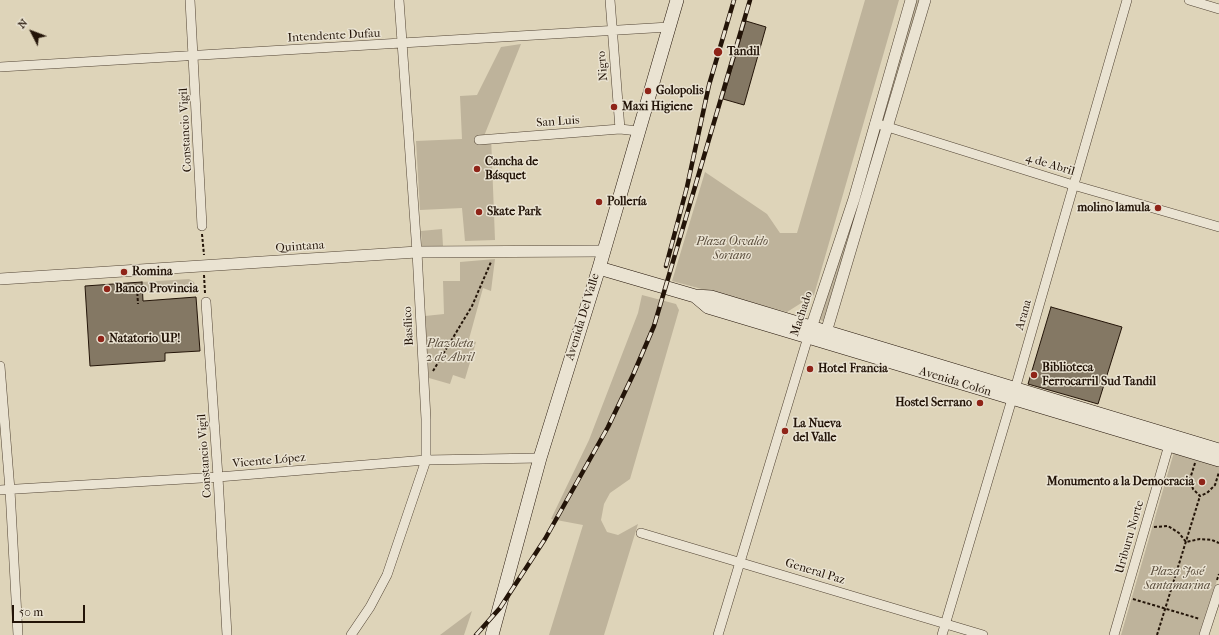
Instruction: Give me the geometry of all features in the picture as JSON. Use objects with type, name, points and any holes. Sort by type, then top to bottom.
[{"type":"main road","name":"Avenida Del Valle","points":[[492,635],[540,458],[599,268],[677,0]]},
{"type":"main road","name":"Avenida Colón","points":[[599,268],[695,296],[711,297],[810,332],[1014,394],[1169,445],[1218,449]]},
{"type":"main road","name":"Avenida Colón","points":[[1014,394],[1218,449]]},
{"type":"street","name":"Constancio Vigil","points":[[190,0],[202,226]]},
{"type":"street","name":"Basílico","points":[[351,635],[370,607],[387,575],[426,460],[424,382],[417,252],[399,0]]},
{"type":"street","name":"Nigro","points":[[610,0],[620,129]]},
{"type":"street","name":"Machado","points":[[718,635],[810,332],[854,199],[911,0]]},
{"type":"street","points":[[824,336],[925,0]]},
{"type":"street","name":"Arana","points":[[942,635],[1014,394],[1127,0]]},
{"type":"street","points":[[1189,0],[1219,9]]},
{"type":"street","name":"Intendente Dufau","points":[[0,68],[669,27]]},
{"type":"street","name":"4 de Abril","points":[[875,123],[1073,185],[1219,226]]},
{"type":"street","name":"San Luis","points":[[479,140],[620,129],[638,131]]},
{"type":"street","name":"Quintana","points":[[0,279],[417,252],[603,251]]},
{"type":"street","name":"Constancio Vigil","points":[[206,302],[227,635]]},
{"type":"street","points":[[0,366],[10,490],[18,635]]},
{"type":"street","name":"Uriburu Norte","points":[[1114,635],[1169,445]]},
{"type":"street","name":"Vicente López","points":[[0,490],[218,477],[426,460],[540,458]]},
{"type":"street","name":"General Paz","points":[[641,533],[983,635]]},
{"type":"street","points":[[1204,635],[1219,589]]},
{"type":"path","points":[[202,226],[204,259]]},
{"type":"path","points":[[424,382],[432,373],[472,306],[496,252]]},
{"type":"path","points":[[204,275],[206,302]]},
{"type":"path","points":[[137,288],[138,304]]},
{"type":"path","points":[[1196,458],[1190,479],[1193,489],[1200,496]]},
{"type":"path","points":[[1157,635],[1200,496],[1207,493],[1215,485],[1219,472]]},
{"type":"path","points":[[1154,520],[1152,528],[1159,525],[1168,526],[1179,532],[1186,542]]},
{"type":"path","points":[[1186,542],[1200,539],[1212,540],[1219,543]]},
{"type":"path","points":[[1133,592],[1131,599],[1204,620]]},
{"type":"green space","name":"Plaza Osvaldo Soriano","points":[[865,0],[899,0],[814,295],[787,312],[672,281],[705,172],[767,214],[780,233],[797,233]]},
{"type":"green space","points":[[915,0],[919,0],[884,120],[880,119]]},
{"type":"green space","points":[[521,44],[484,136],[491,136],[495,240],[465,241],[462,208],[420,210],[416,141],[462,139],[460,96],[477,95],[501,47]]},
{"type":"green space","points":[[878,133],[881,134],[823,321],[820,320]]},
{"type":"green space","points":[[442,229],[443,246],[422,248],[421,231]]},
{"type":"green space","name":"Plazoleta 2 de Abril","points":[[495,259],[491,291],[483,288],[469,339],[476,342],[465,379],[453,375],[450,384],[429,378],[425,316],[444,314],[443,281],[460,281],[460,262]]},
{"type":"green space","points":[[189,279],[194,282],[196,289],[143,291],[142,282]]},
{"type":"green space","points":[[642,295],[676,304],[679,310],[630,479],[610,493],[604,504],[601,520],[607,532],[618,535],[638,524],[604,635],[549,635],[583,525],[551,519],[589,440],[638,313]]},
{"type":"green space","name":"Plaza José Santamarina","points":[[1174,452],[1219,465],[1219,574],[1200,635],[1121,635]]},
{"type":"green space","points":[[472,611],[464,635],[440,635]]},
{"type":"building","points":[[746,21],[766,27],[744,105],[723,99]]},
{"type":"building","points":[[142,282],[143,301],[196,297],[200,351],[165,353],[165,361],[90,366],[85,286]]},
{"type":"building","points":[[1051,307],[1122,327],[1098,404],[1028,384]]},
{"type":"railway","points":[[666,266],[687,187],[709,85],[734,0]]},
{"type":"railway","points":[[476,635],[500,608],[545,539],[608,427],[633,375],[654,326],[750,0]]},
{"type":"place","name":"Tandil","points":[[718,52]]},
{"type":"place","name":"Golopolis","points":[[648,91]]},
{"type":"place","name":"Maxi Higiene","points":[[614,107]]},
{"type":"place","name":"Cancha de Básquet","points":[[477,169]]},
{"type":"place","name":"Pollería","points":[[599,202]]},
{"type":"place","name":"molino lamula","points":[[1158,208]]},
{"type":"place","name":"Skate Park","points":[[479,212]]},
{"type":"place","name":"Romina","points":[[124,272]]},
{"type":"place","name":"Banco Provincia","points":[[107,289]]},
{"type":"place","name":"Natatorio UP!","points":[[101,339]]},
{"type":"place","name":"Hotel Francia","points":[[810,369]]},
{"type":"place","name":"Biblioteca Ferrocarril Sud Tandil","points":[[1034,375]]},
{"type":"place","name":"Hostel Serrano","points":[[980,403]]},
{"type":"place","name":"La Nueva del Valle","points":[[785,431]]},
{"type":"place","name":"Monumento a la Democracia","points":[[1202,482]]}]
